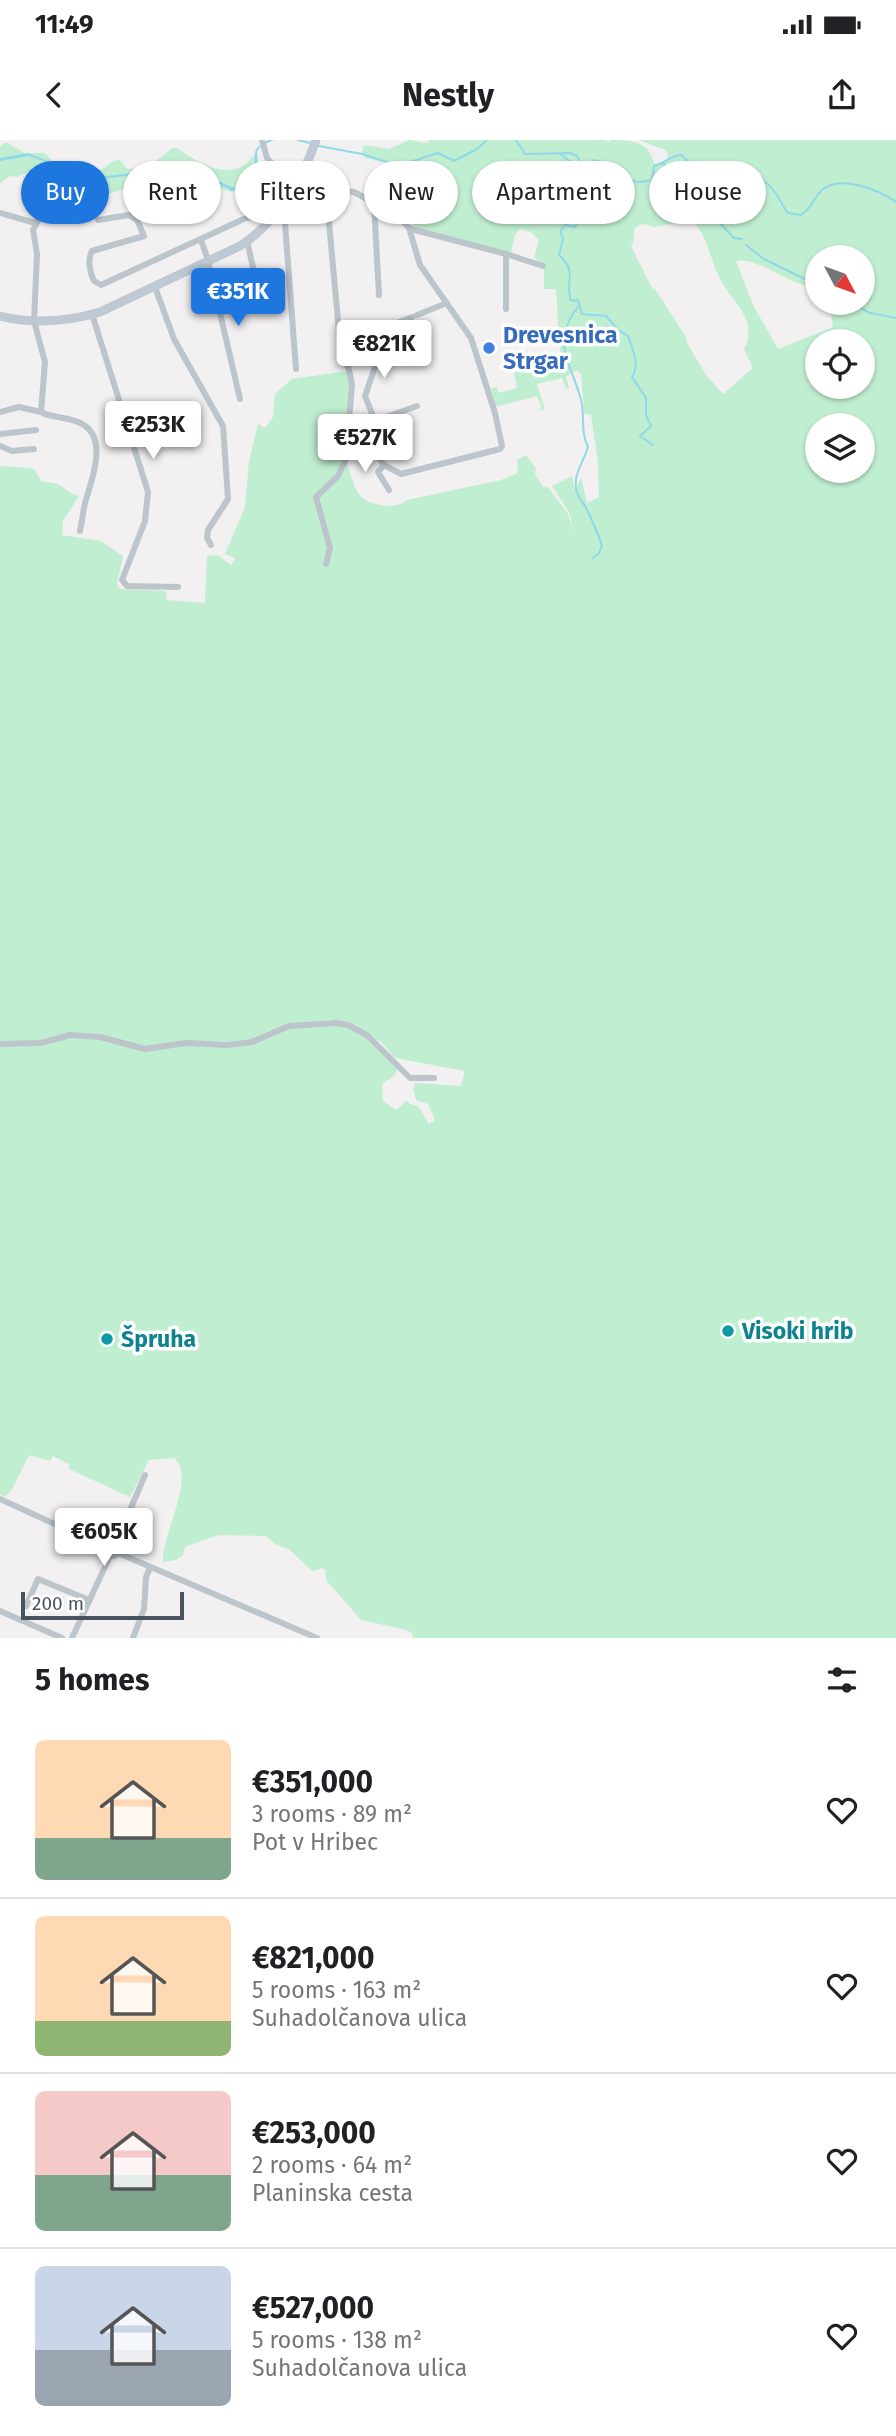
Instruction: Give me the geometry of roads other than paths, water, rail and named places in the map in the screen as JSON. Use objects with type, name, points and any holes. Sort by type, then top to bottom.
[{"type":"street","points":[[262,143],[269,161]]},
{"type":"street","points":[[306,161],[315,143]]},
{"type":"street","points":[[0,213],[21,219]]},
{"type":"street","points":[[109,218],[130,215],[137,220],[144,236],[92,251],[89,256],[91,275],[97,284],[109,282],[235,223]]},
{"type":"street","points":[[35,224],[33,230],[37,254],[34,321],[45,362],[41,412]]},
{"type":"street","points":[[0,316],[34,321],[92,314],[247,242],[266,224]]},
{"type":"street","points":[[285,224],[296,369]]},
{"type":"street","points":[[326,564],[330,548],[316,497],[334,480],[345,464],[352,390],[348,366],[341,353],[329,224]]},
{"type":"street","points":[[375,224],[379,295]]},
{"type":"street","points":[[406,224],[410,228],[542,266]]},
{"type":"street","points":[[366,439],[384,465],[403,474],[481,455],[502,446],[495,413],[471,338],[420,265],[410,228]]},
{"type":"street","points":[[201,240],[240,399]]},
{"type":"street","points":[[247,242],[258,289]]},
{"type":"street","points":[[506,254],[506,309]]},
{"type":"street","points":[[155,287],[174,339],[223,426],[228,499],[208,530],[207,538],[211,545]]},
{"type":"street","points":[[417,407],[375,421],[365,396],[380,352],[384,327],[447,303]]},
{"type":"street","points":[[92,314],[148,492],[145,521],[122,580],[127,586],[178,587]]},
{"type":"street","points":[[0,412],[19,407],[82,423],[88,429],[97,465],[80,531]]},
{"type":"street","points":[[0,433],[36,430]]},
{"type":"street","points":[[0,446],[12,451],[34,449]]},
{"type":"street","points":[[384,465],[378,472],[389,490]]},
{"type":"street","points":[[0,1044],[41,1042],[70,1035],[100,1037],[145,1049],[186,1043],[228,1045],[252,1042],[289,1026],[336,1023],[348,1025],[368,1035],[410,1078],[434,1078]]},
{"type":"street","points":[[145,1475],[115,1545],[118,1553],[315,1638]]},
{"type":"street","points":[[0,1499],[114,1556],[118,1553]]},
{"type":"street","points":[[72,1638],[110,1545],[115,1545]]},
{"type":"street","points":[[132,1638],[144,1609],[146,1577],[150,1568]]},
{"type":"street","points":[[26,1606],[38,1578],[89,1600]]},
{"type":"street","points":[[0,1611],[62,1638]]},
{"type":"water","points":[[274,140],[261,146],[257,151],[258,161],[254,161],[254,155],[262,144]]},
{"type":"water","points":[[28,153],[48,161],[28,156],[0,161],[0,158]]},
{"type":"water","points":[[123,174],[123,176],[109,178],[109,176]]},
{"type":"water","points":[[221,182],[234,188],[232,191],[221,185]]},
{"type":"waterway","points":[[298,140],[310,143]]},
{"type":"waterway","points":[[319,146],[387,162],[407,163],[438,153],[454,161],[477,149],[487,140]]},
{"type":"waterway","points":[[516,140],[525,154],[570,153],[577,156],[582,166],[588,167],[594,160],[603,163],[603,175],[608,177],[615,172],[622,173],[636,182],[652,180],[654,166],[681,155],[713,178],[720,179],[743,173],[756,176],[772,188],[788,213],[801,215],[822,190],[839,183],[870,189],[896,202]]},
{"type":"waterway","points":[[559,153],[571,162],[579,178],[573,198],[579,202],[576,208],[579,217],[575,227],[565,225],[560,232],[563,238],[559,255],[570,272],[571,301],[578,300],[582,314],[606,316],[618,330],[628,336],[636,363],[632,377],[646,398],[646,415],[651,426],[640,436],[653,445]]},
{"type":"waterway","points":[[721,224],[734,238],[742,239]]},
{"type":"waterway","points":[[746,245],[764,259],[805,279]]},
{"type":"waterway","points":[[579,305],[570,319],[564,343],[582,404],[588,447],[577,475],[576,489],[602,546],[593,558]]},
{"type":"waterway","points":[[875,314],[896,318]]},
{"type":"place","name":"Drevesnica Strgar","points":[[489,348]]},
{"type":"place","name":"Visoki hrib","points":[[728,1331]]},
{"type":"place","name":"Špruha","points":[[107,1339]]}]
